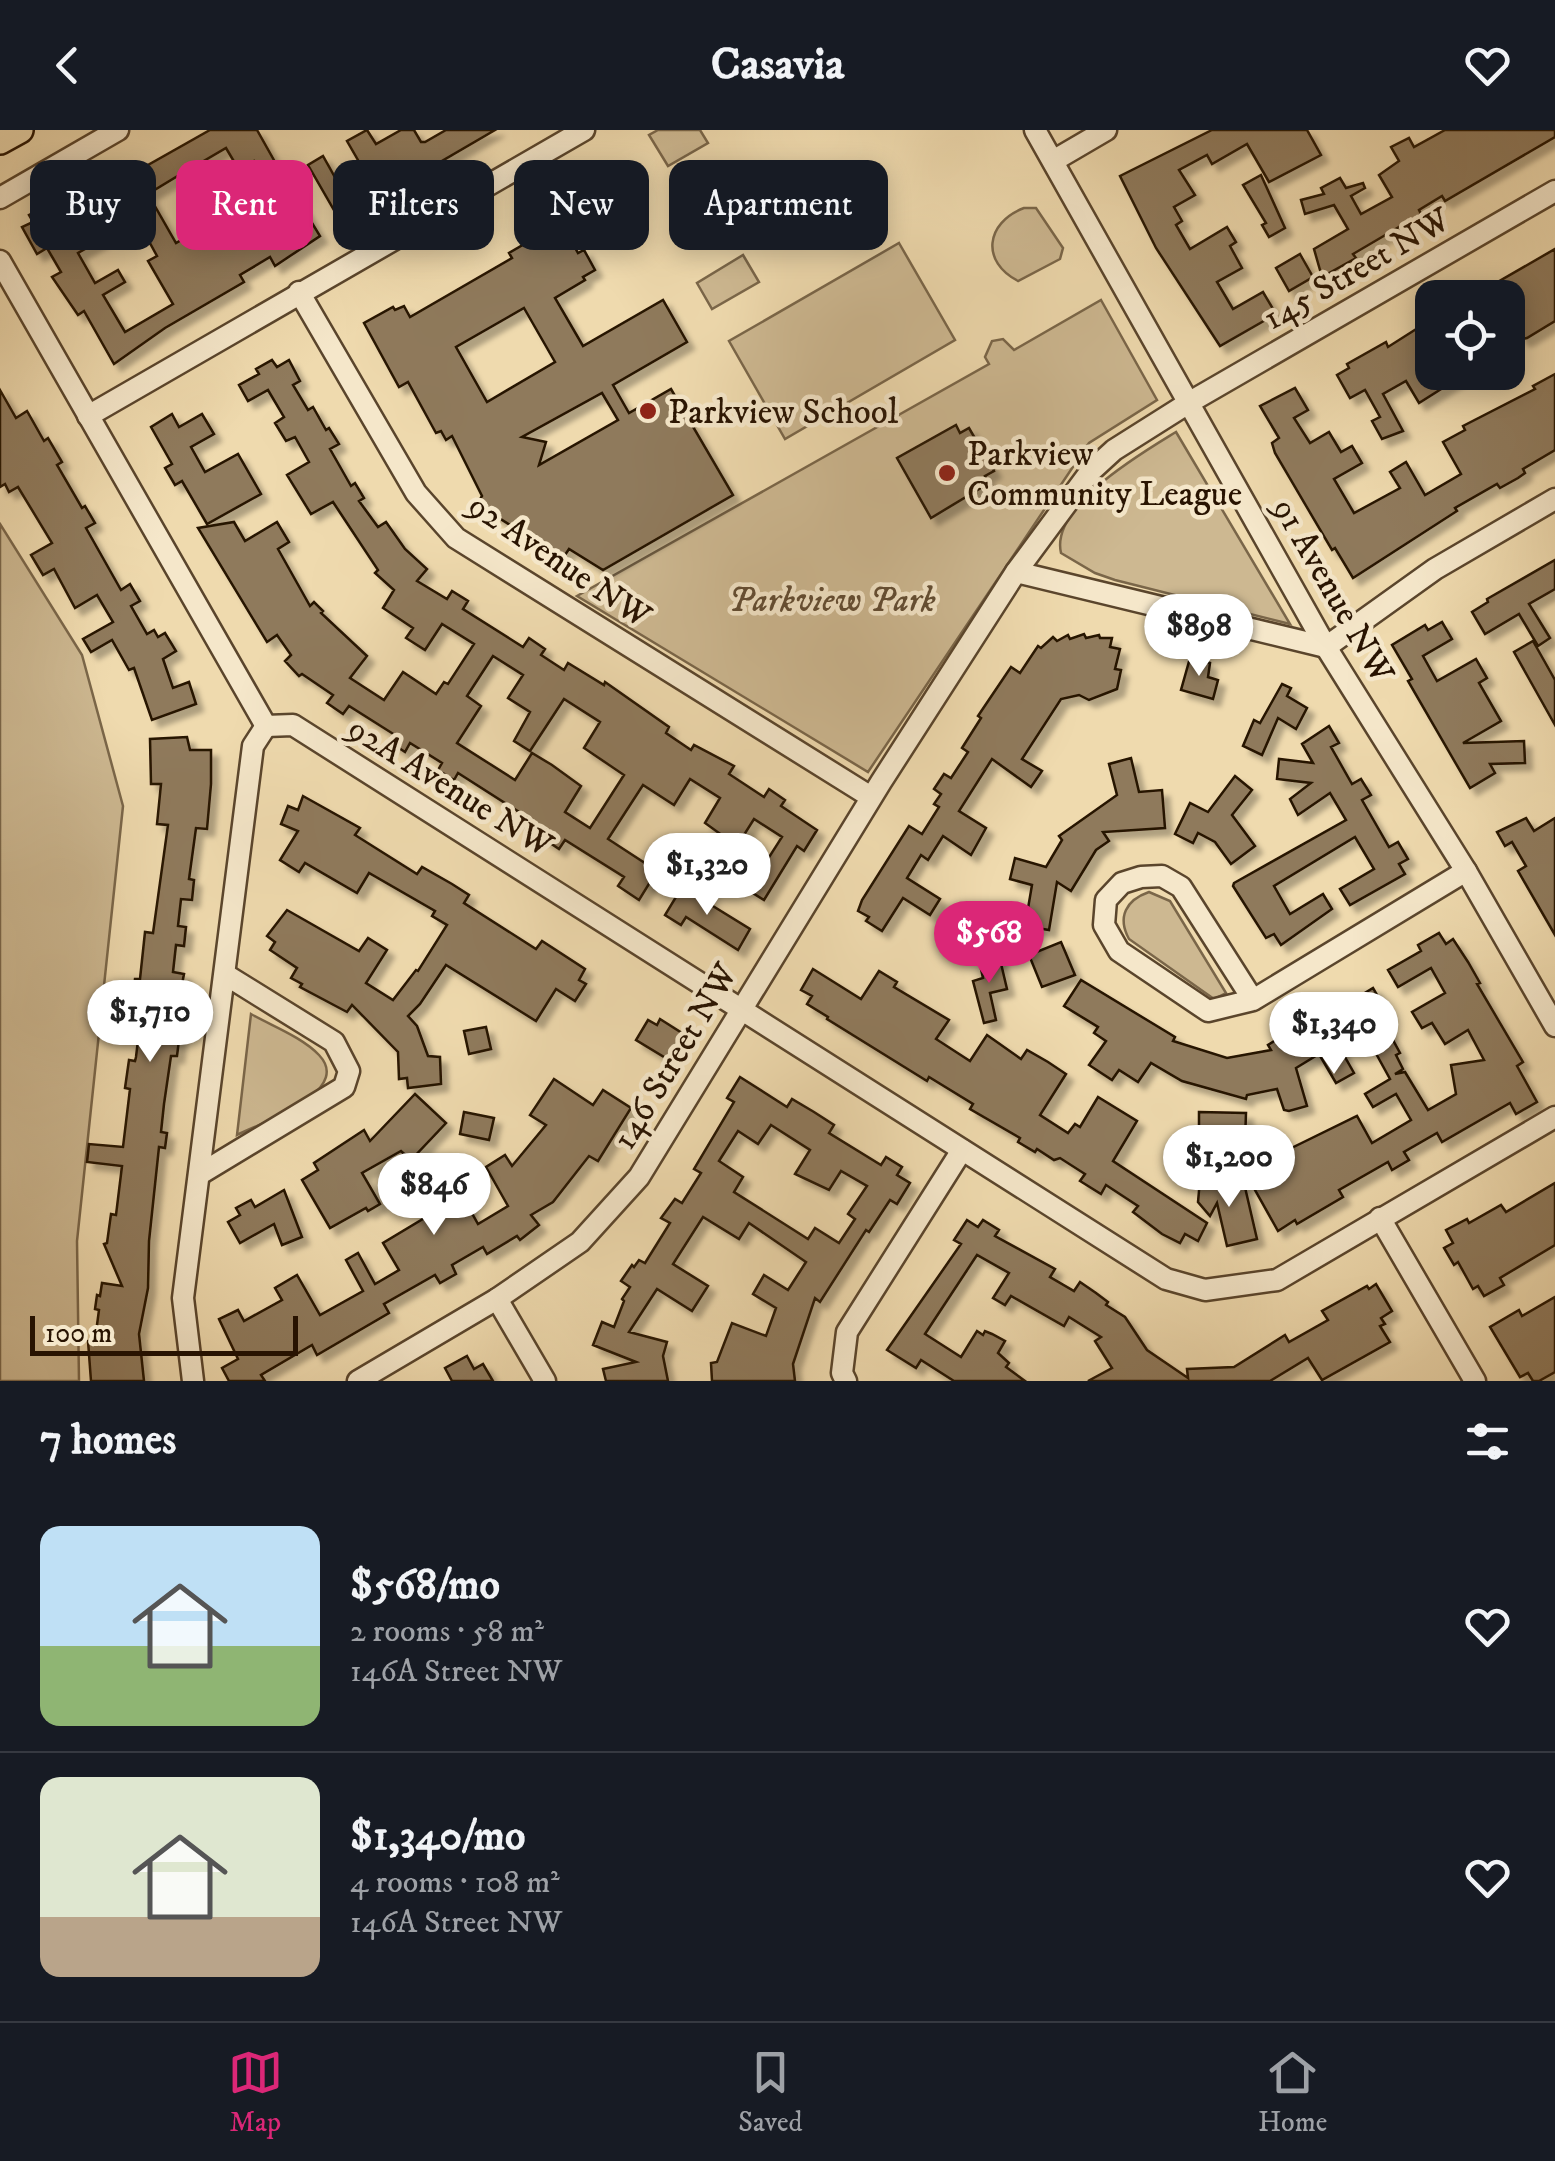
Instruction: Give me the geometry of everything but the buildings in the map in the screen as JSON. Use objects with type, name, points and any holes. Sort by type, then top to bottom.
[{"type":"main road","points":[[0,141],[20,130]]},
{"type":"street","points":[[0,198],[118,130]]},
{"type":"street","points":[[88,416],[584,130]]},
{"type":"street","name":"91 Avenue NW","points":[[1035,130],[1326,647],[1466,871],[1555,1026]]},
{"type":"street","points":[[1053,160],[1106,130]]},
{"type":"street","name":"145 Street NW","points":[[1190,402],[1555,191]]},
{"type":"street","points":[[0,262],[266,726],[253,746],[184,1298],[193,1381]]},
{"type":"street","name":"92 Avenue NW","points":[[300,292],[416,494],[456,538],[871,797]]},
{"type":"street","name":"146 Street NW","points":[[358,1381],[497,1299],[580,1242],[639,1177],[871,797],[1016,572],[1090,472],[1114,450],[1190,402]]},
{"type":"street","points":[[1016,572],[1326,647],[1434,569],[1555,499]]},
{"type":"street","name":"92A Avenue NW","points":[[266,726],[293,724],[1166,1279],[1205,1290],[1277,1280],[1380,1218]]},
{"type":"street","points":[[1253,1000],[1182,888],[1162,876],[1141,877],[1122,883],[1106,900],[1104,925],[1119,951],[1208,1011],[1253,1000],[1466,871]]},
{"type":"street","points":[[200,1174],[344,1087],[349,1071],[334,1042],[226,974]]},
{"type":"street","points":[[1474,1381],[1380,1218],[1555,1117]]},
{"type":"street","points":[[848,1378],[847,1332],[962,1150]]},
{"type":"street","points":[[497,1299],[545,1381]]},
{"type":"green space","points":[[658,130],[700,130],[708,143],[678,160],[669,160],[668,166],[649,135]]},
{"type":"green space","points":[[1024,208],[1036,208],[1063,248],[1060,259],[1018,281],[998,264],[992,243],[1001,223]]},
{"type":"green space","points":[[899,243],[955,340],[785,439],[729,341]]},
{"type":"green space","points":[[743,255],[759,282],[712,309],[697,283]]},
{"type":"green space","name":"Parkview Park","points":[[1101,300],[1157,400],[1089,443],[868,772],[577,596],[989,364],[985,357],[992,341],[1003,339],[1014,350]]},
{"type":"green space","points":[[1176,432],[1290,624],[1115,580],[1061,553],[1061,535],[1084,500],[1122,467]]},
{"type":"green space","points":[[0,524],[82,655],[123,806],[77,1241],[79,1381],[0,1381]]},
{"type":"green space","points":[[1149,892],[1170,901],[1226,993],[1214,999],[1129,939],[1124,924],[1126,910]]},
{"type":"green space","points":[[251,1014],[304,1043],[319,1055],[326,1069],[324,1081],[300,1104],[237,1135]]},
{"type":"place","name":"Parkview School","points":[[648,411]]},
{"type":"place","name":"Parkview Community League","points":[[947,473]]}]
